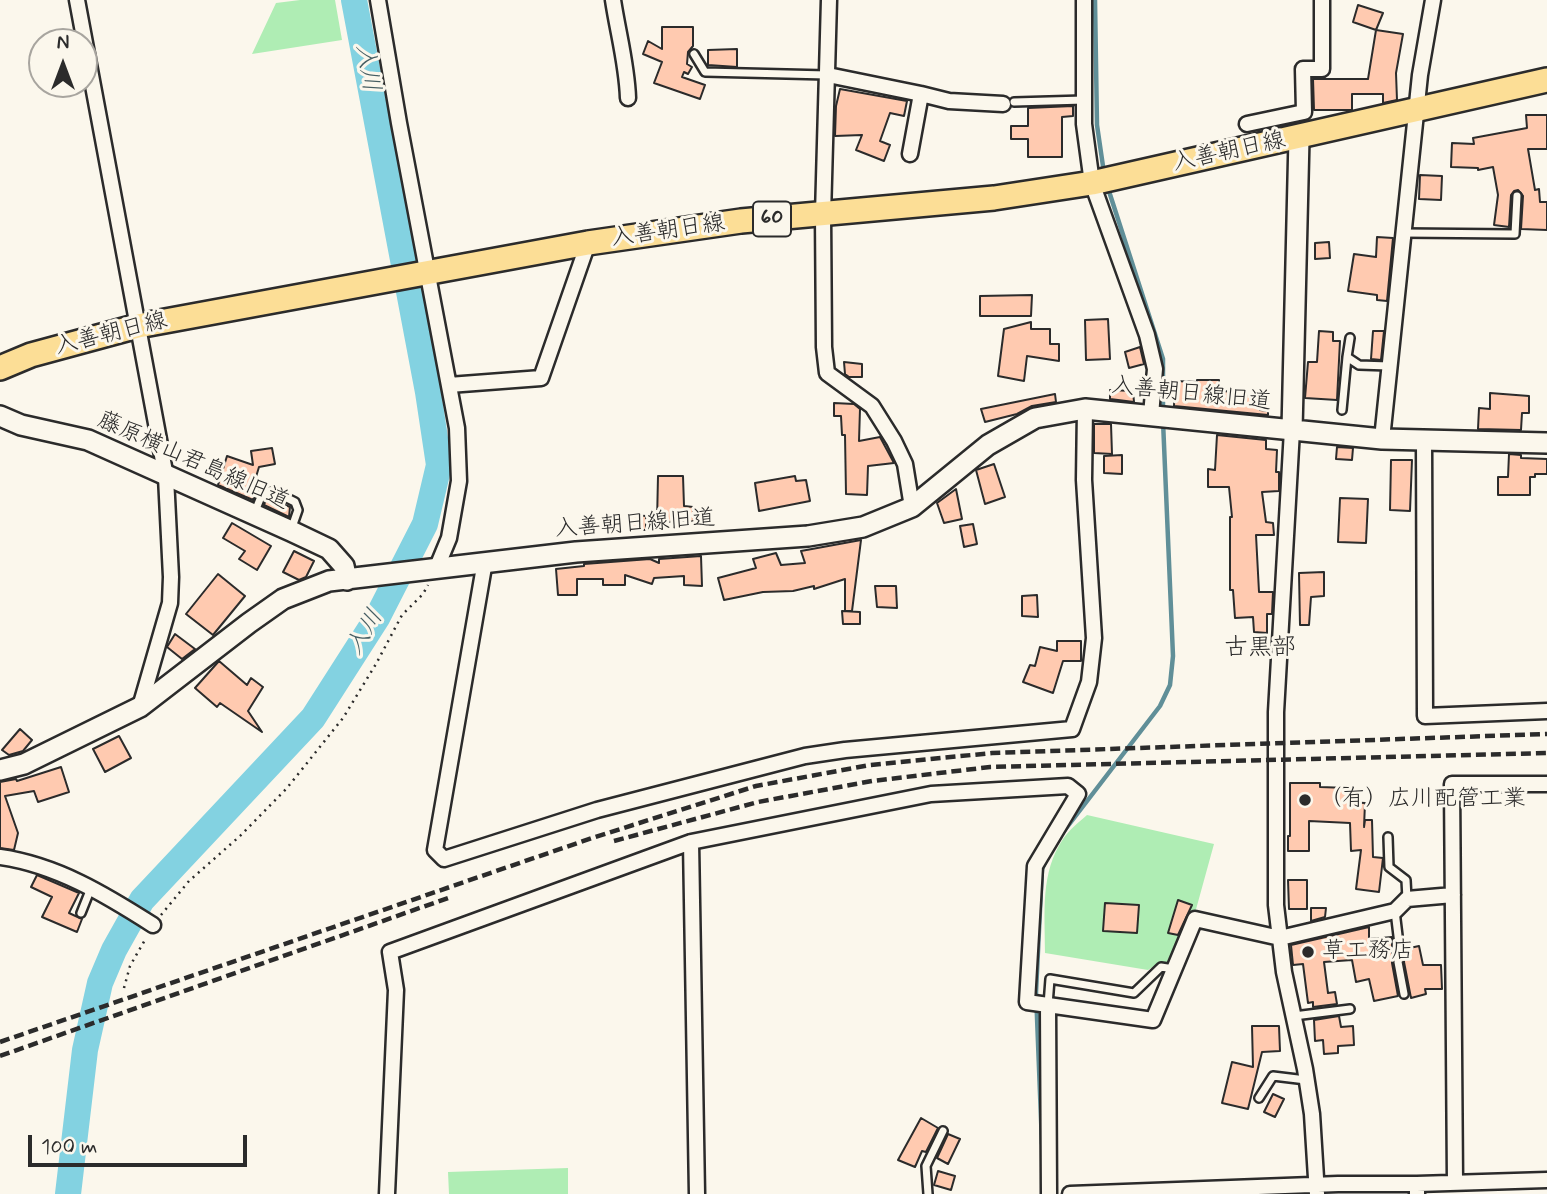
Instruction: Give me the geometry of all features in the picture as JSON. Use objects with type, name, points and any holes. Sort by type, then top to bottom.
[{"type":"main road","name":"入善朝日線","points":[[0,368],[31,355],[138,326],[588,243],[741,221],[994,198],[1092,183],[1547,80]]},
{"type":"street","points":[[77,0],[166,477],[170,603],[140,707]]},
{"type":"street","points":[[378,0],[457,428],[459,481],[449,538],[431,568]]},
{"type":"street","points":[[613,0],[627,72],[628,98]]},
{"type":"street","points":[[829,0],[823,215],[824,347],[827,373],[872,406],[905,464],[912,507]]},
{"type":"street","points":[[1084,0],[1084,124],[1092,183],[1147,335],[1155,369],[1151,415]]},
{"type":"street","points":[[1247,124],[1304,112],[1303,69],[1322,69],[1322,0]]},
{"type":"street","points":[[1382,439],[1416,111],[1433,0]]},
{"type":"street","points":[[828,75],[949,101],[1009,103]]},
{"type":"street","points":[[911,154],[921,94]]},
{"type":"street","name":"入善朝日線旧道","points":[[1292,430],[1299,138]]},
{"type":"street","points":[[449,385],[541,378],[588,243]]},
{"type":"street","points":[[485,561],[435,850],[444,859],[597,810],[805,756],[1072,729],[1089,682],[1094,638],[1084,480],[1085,409]]},
{"type":"street","name":"入善朝日線旧道","points":[[0,770],[24,764],[140,707],[248,623],[283,600],[329,581],[485,561],[808,536],[863,527],[912,507],[988,445],[1035,418],[1085,409],[1382,439],[1547,443]]},
{"type":"street","name":"藤原横山君島線旧道","points":[[0,416],[21,425],[88,440],[291,531],[329,549],[344,566],[347,580]]},
{"type":"street","points":[[1292,430],[1276,712],[1276,905],[1312,1114],[1317,1190]]},
{"type":"street","points":[[1424,440],[1426,716],[1547,711]]},
{"type":"street","points":[[1455,1182],[1452,784],[1547,784]]},
{"type":"street","points":[[387,1194],[396,990],[390,952],[691,842],[931,793],[1068,786],[1078,794],[1035,866],[1027,1002],[1153,1020],[1195,919],[1280,938],[1395,911],[1407,899],[1453,895]]},
{"type":"street","points":[[691,842],[697,1194]]},
{"type":"street","points":[[0,857],[17,859],[92,887],[153,925]]},
{"type":"street","points":[[1048,1006],[1049,1194]]},
{"type":"street","points":[[1070,1194],[1417,1189],[1455,1182],[1547,1180]]},
{"type":"lane","points":[[694,54],[705,72],[828,75]]},
{"type":"lane","points":[[1009,103],[1084,100]]},
{"type":"lane","points":[[1402,233],[1515,234],[1517,196]]},
{"type":"lane","points":[[1342,410],[1350,338]]},
{"type":"lane","points":[[1347,357],[1359,365],[1389,366]]},
{"type":"lane","points":[[253,514],[262,494],[275,492],[295,502],[298,510],[291,531]]},
{"type":"lane","points":[[1388,837],[1389,867],[1406,880],[1407,899]]},
{"type":"lane","points":[[81,914],[92,887]]},
{"type":"lane","points":[[1395,911],[1398,962],[1404,994]]},
{"type":"lane","points":[[1048,1006],[1050,979],[1134,993],[1161,967],[1174,969]]},
{"type":"lane","points":[[1293,1016],[1350,1009]]},
{"type":"lane","points":[[1259,1098],[1273,1076],[1307,1080]]},
{"type":"lane","points":[[928,1194],[926,1166],[943,1131]]},
{"type":"path","points":[[124,988],[130,967],[153,925],[189,881],[240,836],[287,788],[335,728],[376,664],[402,615],[423,594],[431,568]]},
{"type":"green space","points":[[335,0],[342,40],[252,54],[276,3]]},
{"type":"green space","points":[[1087,815],[1214,844],[1195,913],[1172,963],[1159,963],[1148,970],[1045,953],[1045,894],[1050,866],[1063,839]]},
{"type":"green space","points":[[568,1168],[568,1194],[449,1194],[448,1172]]},
{"type":"building","points":[[1358,5],[1383,13],[1376,30],[1353,22]]},
{"type":"building","points":[[662,27],[693,27],[693,46],[688,52],[687,64],[692,67],[688,74],[684,72],[682,77],[705,85],[700,99],[654,83],[662,62],[643,54],[648,41],[662,49]]},
{"type":"building","points":[[1376,30],[1403,34],[1396,73],[1397,100],[1383,103],[1383,94],[1352,94],[1352,110],[1314,110],[1313,79],[1368,79]]},
{"type":"building","points":[[737,49],[737,67],[708,65],[708,50]]},
{"type":"building","points":[[840,89],[907,101],[904,116],[890,113],[880,141],[890,145],[884,161],[856,150],[862,135],[835,136],[836,106]]},
{"type":"building","points":[[1073,106],[1073,116],[1062,117],[1062,157],[1028,157],[1028,139],[1011,139],[1011,126],[1028,126],[1028,108]]},
{"type":"building","points":[[1526,115],[1547,115],[1547,149],[1528,149],[1535,190],[1539,189],[1540,202],[1547,202],[1547,230],[1521,229],[1523,196],[1518,190],[1511,195],[1509,227],[1494,225],[1498,195],[1493,167],[1478,170],[1451,167],[1452,143],[1474,144],[1473,138],[1527,128]]},
{"type":"building","points":[[1420,175],[1442,176],[1441,200],[1419,199]]},
{"type":"building","points":[[1377,237],[1393,238],[1387,301],[1377,300],[1377,295],[1348,291],[1354,254],[1376,257]]},
{"type":"building","points":[[1329,242],[1330,258],[1315,259],[1315,243]]},
{"type":"building","points":[[1032,295],[1031,316],[980,316],[980,296]]},
{"type":"building","points":[[1108,319],[1110,359],[1086,360],[1085,320]]},
{"type":"building","points":[[1031,322],[1031,329],[1050,329],[1050,344],[1059,344],[1059,361],[1027,356],[1024,381],[998,376],[1004,329]]},
{"type":"building","points":[[1319,331],[1333,332],[1333,341],[1340,341],[1337,400],[1305,398],[1308,362],[1317,362]]},
{"type":"building","points":[[1373,331],[1384,331],[1381,360],[1371,359]]},
{"type":"building","points":[[1140,347],[1144,364],[1129,368],[1125,352]]},
{"type":"building","points":[[844,362],[862,364],[862,377],[849,377],[845,374]]},
{"type":"building","points":[[1219,380],[1219,390],[1262,398],[1260,410],[1268,411],[1268,415],[1174,406],[1175,381]]},
{"type":"building","points":[[1110,390],[1133,391],[1134,402],[1110,399]]},
{"type":"building","points":[[1490,393],[1529,396],[1529,413],[1522,413],[1521,430],[1478,429],[1479,408],[1490,409]]},
{"type":"building","points":[[1055,394],[1056,402],[1032,406],[1017,414],[985,422],[981,409]]},
{"type":"building","points":[[834,403],[854,404],[860,409],[859,441],[880,437],[894,463],[868,466],[867,495],[846,494],[845,435],[842,435],[841,416],[834,416]]},
{"type":"building","points":[[1094,424],[1111,424],[1112,454],[1094,453]]},
{"type":"building","points":[[1217,435],[1266,440],[1266,449],[1277,450],[1279,491],[1262,492],[1266,522],[1273,523],[1274,535],[1256,535],[1259,592],[1273,592],[1272,614],[1267,614],[1267,633],[1254,632],[1253,617],[1235,618],[1233,590],[1230,590],[1232,517],[1229,487],[1208,487],[1208,469],[1215,470]]},
{"type":"building","points":[[1337,447],[1353,448],[1352,460],[1336,459]]},
{"type":"building","points":[[272,448],[275,464],[259,467],[252,490],[256,492],[253,500],[218,485],[227,456],[253,465],[251,451]]},
{"type":"building","points":[[1509,454],[1521,455],[1521,458],[1547,459],[1547,474],[1530,477],[1530,495],[1498,495],[1498,477],[1508,477]]},
{"type":"building","points":[[1122,455],[1122,474],[1104,473],[1104,456]]},
{"type":"building","points":[[1391,460],[1412,460],[1410,511],[1390,510]]},
{"type":"building","points":[[994,464],[1005,497],[985,504],[976,470]]},
{"type":"building","points":[[658,476],[683,476],[684,506],[693,507],[694,521],[657,522]]},
{"type":"building","points":[[795,476],[796,481],[806,480],[810,501],[759,511],[755,483]]},
{"type":"building","points":[[956,489],[962,519],[944,523],[937,503]]},
{"type":"building","points":[[1340,498],[1368,499],[1366,543],[1338,542]]},
{"type":"building","points":[[271,499],[290,507],[289,517],[264,505],[266,500]]},
{"type":"building","points":[[631,515],[646,516],[646,530],[631,529]]},
{"type":"building","points":[[232,523],[271,546],[257,570],[239,559],[245,551],[223,538]]},
{"type":"building","points":[[973,524],[977,544],[964,547],[960,526]]},
{"type":"building","points":[[861,540],[852,611],[845,611],[845,579],[814,589],[814,586],[793,591],[763,592],[724,600],[718,578],[756,568],[753,559],[776,553],[781,565],[805,563],[801,551]]},
{"type":"building","points":[[294,551],[314,561],[306,577],[299,580],[283,572]]},
{"type":"building","points":[[701,556],[702,586],[684,585],[684,576],[654,578],[652,584],[625,575],[625,585],[603,585],[603,579],[577,579],[577,595],[558,595],[556,569],[650,559],[659,563],[659,559]]},
{"type":"building","points":[[1324,572],[1324,596],[1311,597],[1309,625],[1300,625],[1299,573]]},
{"type":"building","points":[[218,574],[245,596],[213,635],[186,614]]},
{"type":"building","points":[[875,586],[896,586],[897,608],[877,607]]},
{"type":"building","points":[[1037,595],[1038,617],[1022,616],[1022,596]]},
{"type":"building","points":[[842,611],[860,612],[860,624],[843,624]]},
{"type":"building","points":[[175,634],[195,649],[182,659],[167,647]]},
{"type":"building","points":[[1057,641],[1081,641],[1081,661],[1063,661],[1053,693],[1023,682],[1030,665],[1035,666],[1040,647],[1057,651]]},
{"type":"building","points":[[219,661],[247,685],[251,678],[263,687],[248,711],[262,732],[220,703],[217,707],[195,688]]},
{"type":"building","points":[[20,729],[32,740],[23,751],[9,755],[2,750]]},
{"type":"building","points":[[119,736],[131,758],[105,772],[93,749]]},
{"type":"building","points":[[61,767],[69,792],[38,802],[34,791],[5,796],[18,833],[14,850],[0,848],[0,782],[17,781]]},
{"type":"building","points":[[1290,783],[1320,783],[1320,787],[1348,788],[1348,802],[1365,803],[1364,827],[1365,820],[1372,820],[1373,857],[1383,858],[1379,892],[1356,889],[1361,850],[1351,851],[1350,823],[1309,821],[1309,851],[1288,851]]},
{"type":"building","points":[[37,875],[79,893],[69,913],[82,919],[77,932],[42,917],[52,897],[31,887]]},
{"type":"building","points":[[1288,880],[1307,880],[1307,909],[1289,909]]},
{"type":"building","points":[[1178,900],[1192,905],[1178,935],[1168,933]]},
{"type":"building","points":[[1105,903],[1139,905],[1137,933],[1103,931]]},
{"type":"building","points":[[1311,908],[1326,908],[1325,917],[1311,921]]},
{"type":"building","points":[[1369,927],[1369,939],[1392,937],[1392,963],[1398,996],[1374,1001],[1369,979],[1356,982],[1352,960],[1324,962],[1328,993],[1335,992],[1337,1004],[1313,1007],[1313,1002],[1308,1003],[1303,964],[1293,965],[1291,945]]},
{"type":"building","points":[[1419,946],[1423,965],[1441,965],[1442,989],[1425,989],[1426,994],[1411,998],[1404,962],[1405,949]]},
{"type":"building","points":[[1339,1016],[1341,1027],[1353,1026],[1354,1045],[1338,1046],[1338,1053],[1324,1054],[1323,1040],[1315,1041],[1314,1020]]},
{"type":"building","points":[[1252,1026],[1279,1026],[1280,1051],[1262,1052],[1248,1109],[1222,1103],[1232,1062],[1253,1067]]},
{"type":"building","points":[[1273,1094],[1284,1099],[1275,1117],[1264,1112]]},
{"type":"building","points":[[921,1118],[938,1128],[915,1167],[898,1160]]},
{"type":"building","points":[[948,1134],[960,1139],[948,1164],[937,1158]]},
{"type":"building","points":[[938,1171],[955,1176],[951,1190],[934,1185]]},
{"type":"waterway","name":"入川","points":[[68,1194],[85,1050],[100,983],[114,950],[142,900],[313,718],[377,618],[425,524],[439,465],[428,392],[354,0]]},
{"type":"waterway","points":[[1095,0],[1097,125],[1104,173]]},
{"type":"waterway","points":[[1107,185],[1163,359],[1163,412]]},
{"type":"waterway","points":[[1061,835],[1160,706],[1170,685],[1173,656],[1163,421]]},
{"type":"waterway","points":[[1042,1144],[1036,992],[1042,869],[1046,860]]},
{"type":"railway","points":[[0,1042],[592,838],[756,786],[870,765],[992,753],[1547,734]]},
{"type":"railway","points":[[614,841],[758,802],[872,781],[990,767],[1547,753]]},
{"type":"railway","points":[[0,1056],[448,898]]},
{"type":"place","name":"（有）広川配管工業","points":[[1305,800]]},
{"type":"place","name":"草工務店","points":[[1308,952]]},
{"type":"district","name":"古黒部","points":[[1260,649]]}]
